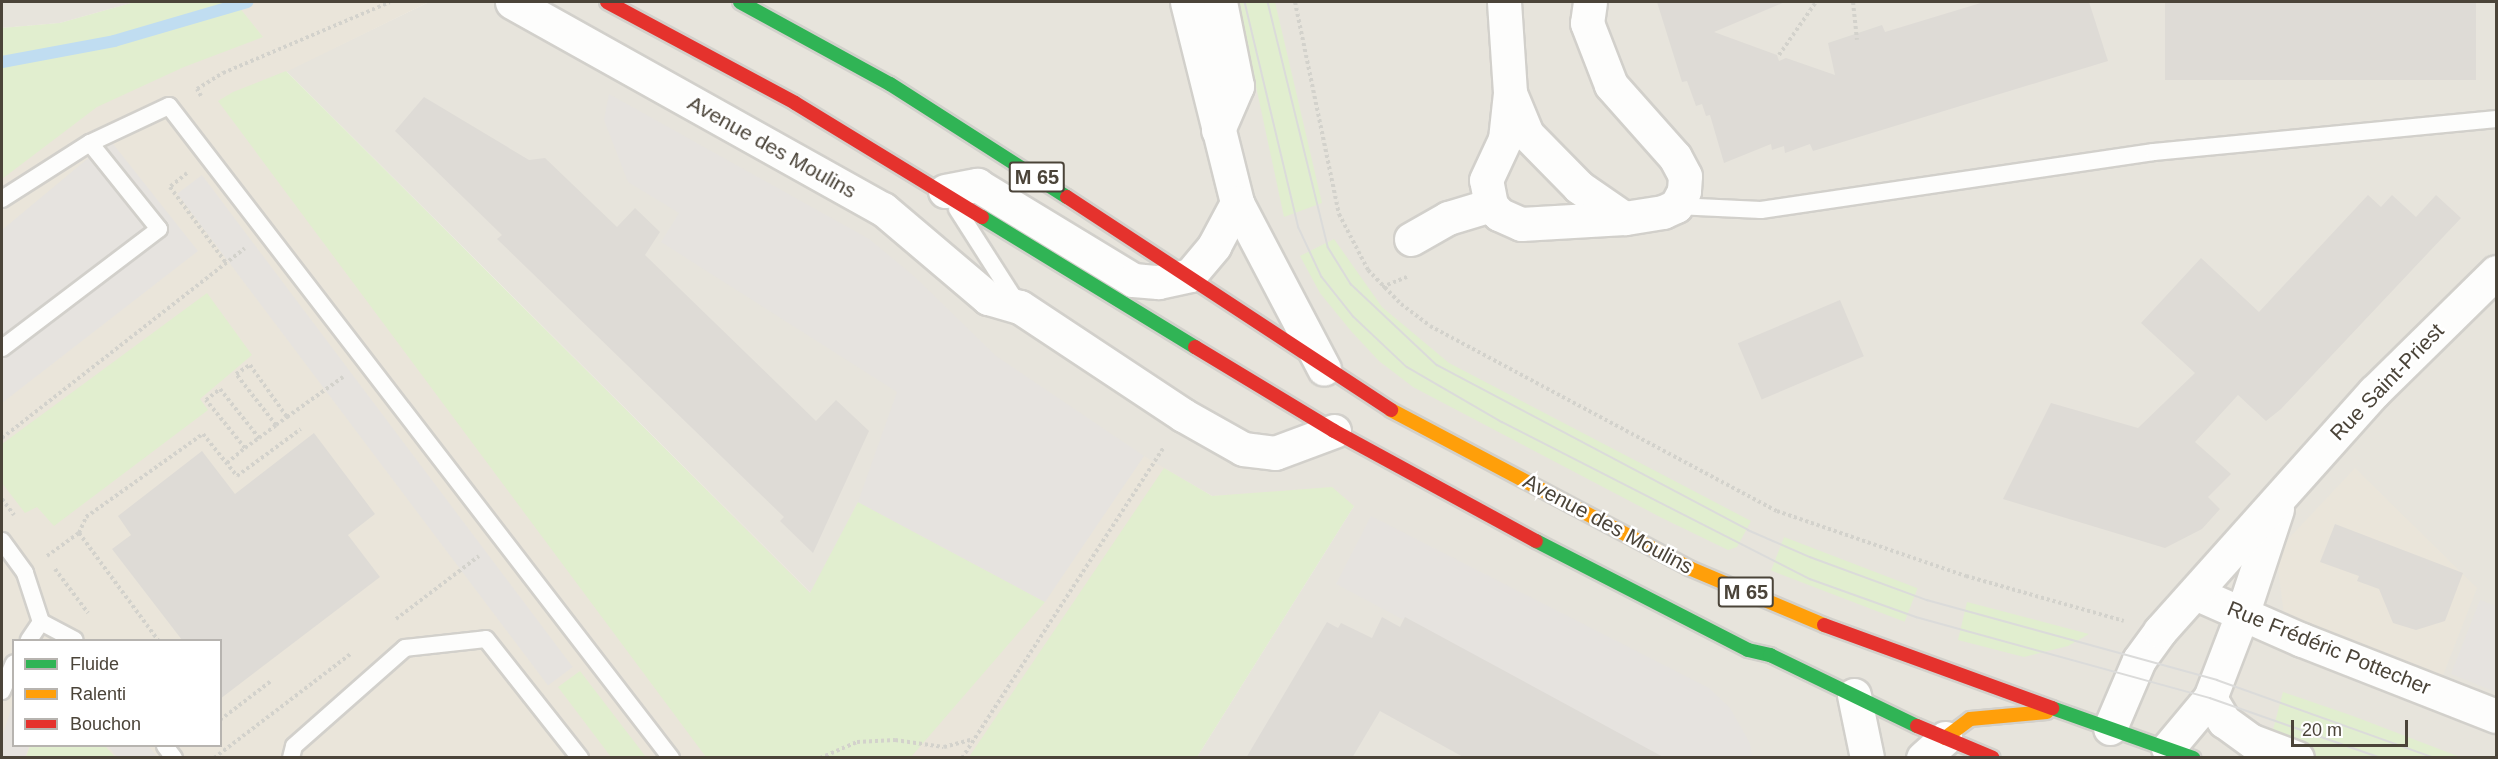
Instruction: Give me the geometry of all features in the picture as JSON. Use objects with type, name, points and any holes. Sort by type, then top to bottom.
[{"type":"main road","name":"Avenue des Moulins","points":[[607,2],[795,103],[945,191],[1334,431],[1553,551],[1728,640],[1770,655],[1854,695],[1934,748],[1993,758]]},
{"type":"main road","name":"Avenue des Moulins","points":[[740,2],[890,84],[1190,274],[1324,369],[1383,406],[1689,568],[1866,643],[2055,711],[2110,728],[2174,754]]},
{"type":"main road","points":[[1934,748],[1970,719],[2055,711]]},
{"type":"street","name":"Avenue des Moulins","points":[[512,2],[883,209],[988,298],[1020,307],[1183,415],[1243,449],[1275,453],[1334,431]]},
{"type":"street","points":[[1186,2],[1237,202],[1324,369]]},
{"type":"street","points":[[1218,130],[1237,86],[1220,2]]},
{"type":"street","points":[[1504,2],[1510,93],[1505,139],[1486,180],[1491,205],[1509,221],[1521,224],[1624,218],[1663,212],[1676,206],[1684,191],[1685,176],[1675,157],[1611,85],[1587,23],[1590,2]]},
{"type":"street","points":[[1510,93],[1527,134],[1579,187],[1624,218]]},
{"type":"street","points":[[945,191],[977,185],[1133,280],[1158,282],[1190,274],[1214,246],[1237,202]]},
{"type":"street","points":[[1411,239],[1448,218],[1491,205]]},
{"type":"street","name":"Rue Saint-Priest","points":[[2110,728],[2134,668],[2160,631],[2374,393],[2496,272]]},
{"type":"street","name":"Rue Saint-Priest","points":[[2174,754],[2210,698],[2243,612],[2281,496]]},
{"type":"street","name":"Rue Frédéric Pottecher","points":[[2195,593],[2243,612],[2302,640],[2496,716]]},
{"type":"street","points":[[1854,695],[1867,758]]},
{"type":"street","points":[[2210,698],[2224,721],[2252,741],[2297,758]]},
{"type":"lane","points":[[2,200],[90,143],[169,106],[671,758]]},
{"type":"lane","points":[[1676,206],[1761,210],[2154,152],[2496,118]]},
{"type":"lane","points":[[2,348],[159,229],[90,143]]},
{"type":"lane","name":"Avenue des Moulins","points":[[945,191],[1020,307]]},
{"type":"lane","points":[[2,541],[25,573],[41,622],[73,639]]},
{"type":"lane","points":[[30,639],[41,622]]},
{"type":"lane","points":[[291,758],[294,746],[405,648],[486,639],[580,758]]},
{"type":"lane","points":[[2,691],[12,668]]},
{"type":"path","points":[[203,99],[197,89],[223,73],[390,2]]},
{"type":"path","points":[[1295,2],[1339,214],[1368,270],[1401,304],[1430,327],[1777,511],[1966,576],[2160,631]]},
{"type":"path","points":[[1779,55],[1816,2]]},
{"type":"path","points":[[1853,2],[1857,40]]},
{"type":"path","points":[[208,156],[170,187],[226,263]]},
{"type":"path","points":[[2,438],[266,231]]},
{"type":"path","points":[[227,463],[276,424],[366,360]]},
{"type":"path","points":[[276,424],[237,374],[250,365],[287,417]]},
{"type":"path","points":[[245,448],[206,400],[220,389],[258,438]]},
{"type":"path","points":[[25,573],[79,533],[86,517],[203,434],[237,476],[301,429]]},
{"type":"path","points":[[962,758],[1168,442]]},
{"type":"path","points":[[79,533],[157,639]]},
{"type":"path","points":[[222,718],[271,681]]},
{"type":"path","points":[[820,758],[857,742],[895,740],[944,747],[974,739]]},
{"type":"shaded area","points":[[2,2],[135,2],[60,23],[2,28]]},
{"type":"shaded area","points":[[135,2],[429,2],[286,72],[811,593],[858,502],[1045,601],[1144,456],[1212,496],[1332,487],[1354,506],[1197,757],[2,758],[2,28],[60,23]]},
{"type":"shaded area","points":[[429,2],[2496,2],[2496,757],[1197,757],[1354,506],[1257,495],[1212,496],[1144,457],[1045,602],[858,503],[811,593],[286,71]]},
{"type":"shaded area","points":[[609,94],[869,239],[915,277],[996,356],[1144,456],[1045,602],[858,502],[897,392],[661,242],[679,213],[628,182],[604,120]]},
{"type":"shaded area","points":[[110,140],[198,251],[2,403],[2,230]]},
{"type":"shaded area","points":[[202,175],[573,667],[548,686],[177,194]]},
{"type":"shaded area","points":[[2355,468],[2477,588],[2442,678],[2284,615],[2276,552]]},
{"type":"shaded area","points":[[1371,516],[1709,688],[1730,708],[1750,743],[1752,757],[1662,757],[1336,584]]},
{"type":"shaded area","points":[[2480,600],[2496,606],[2496,692],[2451,674]]},
{"type":"shaded area","points":[[12,706],[12,747],[29,747],[25,757],[2,757],[2,737]]},
{"type":"shaded area","points":[[109,747],[149,747],[158,757],[117,757]]},
{"type":"green space","points":[[135,2],[235,2],[263,37],[184,67],[97,107],[2,179],[2,28],[60,23]]},
{"type":"green space","points":[[1238,2],[1275,2],[1322,203],[1284,217]]},
{"type":"green space","points":[[286,71],[810,593],[858,502],[1045,602],[911,757],[706,757],[218,101],[233,92]]},
{"type":"green space","points":[[1334,239],[1382,307],[1449,363],[1751,521],[1737,547],[1728,550],[1662,518],[1413,387],[1379,361],[1351,331],[1320,293],[1300,256]]},
{"type":"green space","points":[[207,293],[252,355],[200,399],[208,410],[54,526],[37,507],[25,513],[2,483],[2,444]]},
{"type":"green space","points":[[1164,468],[1212,496],[1332,487],[1354,506],[1197,757],[969,757]]},
{"type":"green space","points":[[1784,537],[1918,588],[1905,622],[1771,571]]},
{"type":"green space","points":[[1967,602],[2089,634],[2068,646],[2024,657],[1958,640]]},
{"type":"green space","points":[[580,671],[646,757],[611,757],[558,687]]},
{"type":"green space","points":[[2283,692],[2460,757],[2316,757],[2270,741]]},
{"type":"green space","points":[[30,747],[106,747],[115,757],[26,757]]},
{"type":"building","points":[[1657,2],[1785,2],[1714,32],[1777,55],[1779,61],[1786,58],[1835,75],[1828,43],[1882,25],[1885,32],[1984,2],[2089,2],[2108,61],[1813,151],[1810,144],[1785,153],[1784,146],[1772,150],[1771,144],[1724,163],[1710,115],[1706,116],[1702,104],[1696,106],[1687,81],[1682,82]]},
{"type":"building","points":[[2165,2],[2476,2],[2476,80],[2165,80]]},
{"type":"building","points":[[424,97],[529,160],[545,158],[617,227],[635,208],[660,232],[645,255],[816,421],[836,400],[869,431],[813,553],[780,521],[784,517],[497,239],[502,235],[395,131]]},
{"type":"building","points":[[2368,195],[2381,207],[2392,195],[2416,217],[2436,195],[2461,218],[2281,409],[2266,421],[2238,395],[2195,442],[2231,474],[2208,497],[2220,509],[2202,529],[2165,548],[2003,499],[2051,403],[2138,428],[2195,373],[2141,323],[2201,258],[2259,312]]},
{"type":"building","points":[[1840,300],[1864,356],[1762,400],[1738,343]]},
{"type":"building","points":[[314,433],[375,514],[348,535],[380,577],[222,697],[222,639],[181,639],[112,549],[131,535],[118,516],[202,451],[235,494]]},
{"type":"building","points":[[2335,524],[2463,573],[2445,621],[2416,630],[2393,623],[2379,589],[2357,581],[2359,576],[2320,562]]},
{"type":"building","points":[[1382,617],[1400,627],[1405,617],[1665,758],[1465,758],[1380,711],[1352,758],[1246,758],[1327,622],[1338,628],[1341,623],[1372,638]]},
{"type":"waterway","points":[[2,62],[114,41],[247,2]]},
{"type":"tram line","points":[[1245,2],[1299,228],[1322,277],[1353,316],[1407,367],[1502,422],[1810,579],[1916,617],[2210,698],[2381,758]]},
{"type":"tram line","points":[[1268,2],[1328,247],[1351,284],[1437,365],[1748,530],[1810,557],[1927,600],[2217,680],[2435,758]]},
{"type":"traffic: fast","points":[[740,2],[890,84],[1067,197]]},
{"type":"traffic: fast","points":[[982,217],[1195,347]]},
{"type":"traffic: fast","points":[[1536,541],[1748,650],[1770,655],[1917,726]]},
{"type":"traffic: fast","points":[[2052,708],[2193,758]]},
{"type":"traffic: slow","points":[[1391,410],[1689,568],[1824,625]]},
{"type":"traffic: slow","points":[[1945,738],[1970,719],[2047,712]]},
{"type":"traffic: jam","points":[[607,2],[795,103],[982,217]]},
{"type":"traffic: jam","points":[[1067,197],[1391,410]]},
{"type":"traffic: jam","points":[[1195,347],[1334,431],[1536,541]]},
{"type":"traffic: jam","points":[[1824,625],[2052,708]]},
{"type":"traffic: jam","points":[[1917,726],[1993,758]]}]
